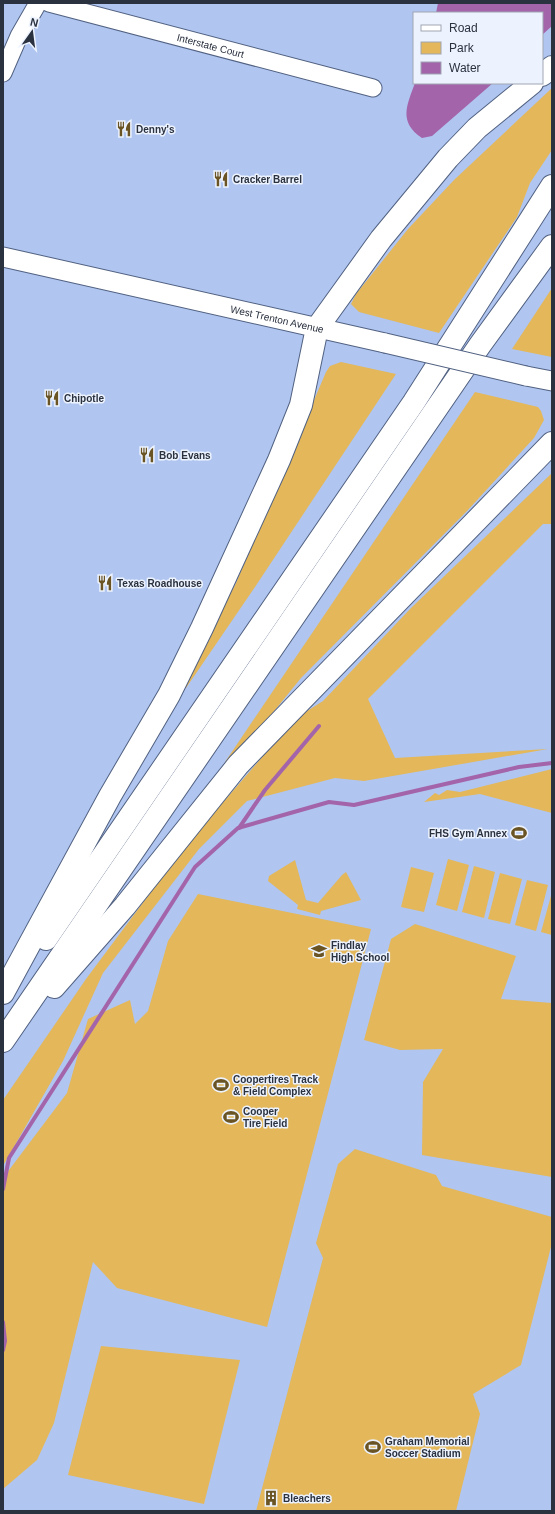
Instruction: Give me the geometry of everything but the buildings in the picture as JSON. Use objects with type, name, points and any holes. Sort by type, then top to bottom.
[{"type":"highway","points":[[543,74],[552,67]]},
{"type":"highway","points":[[3,993],[110,796],[169,695],[202,628],[279,460],[301,405],[317,328],[381,239],[448,158],[477,128],[531,84]]},
{"type":"highway","points":[[3,1003],[206,704],[414,402],[552,186]]},
{"type":"highway","points":[[3,1042],[471,358],[552,246]]},
{"type":"highway","points":[[3,1059],[47,995],[125,906],[173,844],[238,765],[552,443]]},
{"type":"main road","name":"West Trenton Avenue","points":[[3,257],[552,381]]},
{"type":"street","points":[[3,73],[19,36],[38,3]]},
{"type":"street","name":"Interstate Court","points":[[49,3],[372,88]]},
{"type":"shaded area","points":[[3,3],[552,3],[552,1511],[3,1511]]},
{"type":"green space","points":[[552,88],[552,150],[530,183],[517,217],[439,333],[359,312],[351,304],[356,294],[408,229],[454,180]]},
{"type":"green space","points":[[552,288],[552,357],[512,349]]},
{"type":"green space","points":[[341,362],[396,374],[257,584],[186,688],[183,686],[236,583],[326,372],[330,366]]},
{"type":"green space","points":[[475,392],[538,407],[544,420],[534,438],[467,511],[301,678],[229,767],[225,762]]},
{"type":"green space","points":[[552,473],[552,524],[543,524],[368,699],[395,758],[548,749],[364,781],[335,778],[247,801],[199,849],[103,973],[63,1061],[3,1166],[3,1100],[86,979],[186,845],[296,718],[323,701],[411,608]]},
{"type":"green space","points":[[552,769],[552,813],[480,794],[424,802],[435,793],[439,795],[447,790],[460,792]]},
{"type":"green space","points":[[448,859],[469,865],[457,911],[436,905]]},
{"type":"green space","points":[[295,860],[306,900],[318,903],[346,872],[361,900],[321,911],[320,915],[297,909],[298,905],[268,881],[269,876]]},
{"type":"green space","points":[[474,866],[495,872],[484,918],[462,912]]},
{"type":"green space","points":[[411,867],[434,873],[424,912],[401,907]]},
{"type":"green space","points":[[500,873],[522,879],[510,924],[488,919]]},
{"type":"green space","points":[[527,880],[548,885],[536,931],[515,925]]},
{"type":"green space","points":[[552,892],[552,935],[541,932]]},
{"type":"green space","name":"Coopertires Track & Field Complex","points":[[198,894],[371,929],[267,1327],[117,1288],[93,1262],[54,1423],[37,1460],[3,1489],[3,1178],[67,1093],[88,1019],[130,1000],[135,1024],[148,1011],[168,941]]},
{"type":"green space","points":[[415,924],[516,956],[501,999],[552,1003],[552,1177],[422,1155],[423,1082],[443,1049],[400,1050],[364,1040],[391,939]]},
{"type":"green space","points":[[355,1149],[436,1175],[442,1186],[552,1217],[552,1243],[521,1365],[473,1394],[480,1414],[456,1511],[256,1511],[323,1258],[316,1243],[338,1164]]},
{"type":"green space","points":[[101,1346],[240,1360],[204,1504],[68,1475]]},
{"type":"water","points":[[438,3],[552,3],[552,26],[543,34],[543,12],[436,12]]},
{"type":"water","points":[[415,84],[492,84],[432,136],[422,138],[414,132],[407,119],[406,113]]},
{"type":"waterway","points":[[239,828],[265,790],[319,726]]},
{"type":"waterway","points":[[3,1189],[9,1158],[195,867],[238,828],[329,802],[354,805],[519,767],[552,763]]},
{"type":"waterway","points":[[3,1322],[5,1341],[3,1350]]},
{"type":"place","name":"Denny's","points":[[124,129]]},
{"type":"place","name":"Cracker Barrel","points":[[221,179]]},
{"type":"place","name":"Chipotle","points":[[52,398]]},
{"type":"place","name":"Bob Evans","points":[[147,455]]},
{"type":"place","name":"Texas Roadhouse","points":[[105,583]]},
{"type":"place","name":"FHS Gym Annex","points":[[519,833]]},
{"type":"place","name":"Findlay High School","points":[[319,951]]},
{"type":"place","name":"Coopertires Track & Field Complex","points":[[221,1085]]},
{"type":"place","name":"Cooper Tire Field","points":[[231,1117]]},
{"type":"place","name":"Graham Memorial Soccer Stadium","points":[[373,1447]]},
{"type":"place","name":"Bleachers","points":[[271,1498]]}]
